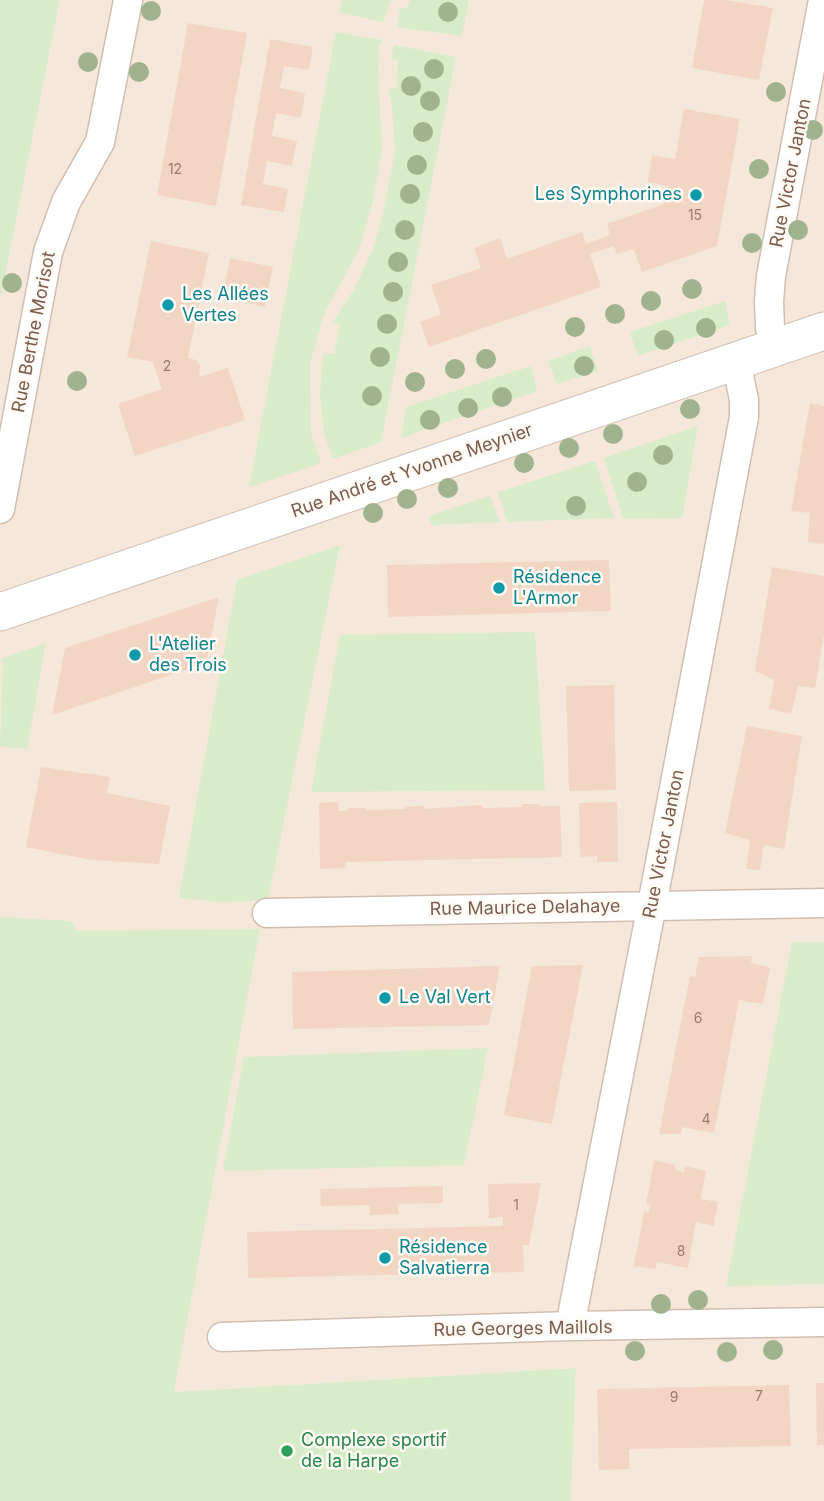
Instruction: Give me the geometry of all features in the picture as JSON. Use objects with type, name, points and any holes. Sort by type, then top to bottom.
[{"type":"street","name":"Rue Berthe Morisot","points":[[0,509],[48,252],[66,202],[100,142],[128,0]]},
{"type":"street","name":"Rue Victor Janton","points":[[776,347],[770,328],[771,276],[823,0]]},
{"type":"street","name":"Rue André et Yvonne Meynier","points":[[0,612],[824,331]]},
{"type":"street","name":"Rue Victor Janton","points":[[570,1326],[744,417],[744,400],[736,361]]},
{"type":"street","name":"Rue Maurice Delahaye","points":[[267,913],[824,903]]},
{"type":"street","name":"Rue Georges Maillols","points":[[222,1337],[570,1326],[824,1322]]},
{"type":"shaded area","points":[[60,0],[824,0],[824,1501],[571,1501],[576,1368],[0,1400],[0,301]]},
{"type":"green space","points":[[0,0],[60,0],[0,301]]},
{"type":"green space","points":[[342,0],[391,0],[383,22],[339,12]]},
{"type":"green space","points":[[410,0],[469,0],[462,36],[397,27],[400,8],[407,9]]},
{"type":"green space","points":[[336,32],[382,40],[378,69],[382,149],[373,201],[360,247],[324,314],[310,364],[311,433],[321,463],[249,487]]},
{"type":"green space","points":[[394,45],[456,57],[381,442],[333,459],[324,433],[320,394],[324,353],[334,354],[340,324],[333,322],[353,291],[373,249],[383,213],[395,152],[388,88],[397,89],[398,61],[391,59]]},
{"type":"green space","points":[[725,301],[730,325],[638,356],[630,332]]},
{"type":"green space","points":[[590,346],[598,371],[557,384],[548,361]]},
{"type":"green space","points":[[531,366],[537,391],[401,438],[406,407]]},
{"type":"green space","points":[[698,426],[682,518],[623,519],[604,458]]},
{"type":"green space","points":[[595,461],[614,518],[507,522],[498,492]]},
{"type":"green space","points":[[490,496],[500,522],[432,525],[429,516]]},
{"type":"green space","points":[[340,545],[268,900],[222,902],[179,898],[237,580]]},
{"type":"green space","points":[[535,632],[545,790],[311,792],[340,635]]},
{"type":"green space","points":[[46,643],[27,749],[0,747],[3,658]]},
{"type":"green space","points":[[0,917],[72,921],[77,931],[260,929],[174,1392],[576,1368],[571,1501],[0,1501]]},
{"type":"green space","points":[[792,942],[824,942],[824,1284],[726,1286]]},
{"type":"green space","points":[[488,1048],[464,1165],[223,1171],[244,1057]]},
{"type":"building","points":[[704,0],[726,0],[773,8],[759,80],[692,68]]},
{"type":"building","points":[[188,23],[247,33],[216,206],[157,195]]},
{"type":"building","points":[[270,39],[313,47],[309,70],[284,66],[280,88],[305,93],[301,118],[276,113],[272,136],[297,141],[292,166],[267,161],[263,184],[288,189],[284,212],[241,205]]},
{"type":"building","points":[[684,109],[740,119],[717,246],[642,272],[634,249],[617,254],[614,246],[590,254],[601,287],[429,347],[420,322],[441,314],[431,285],[481,268],[474,248],[500,238],[507,259],[582,232],[586,244],[610,235],[607,224],[664,204],[667,186],[648,182],[652,155],[675,159]]},
{"type":"building","name":"Les Allées Vertes","points":[[151,241],[209,253],[188,358],[196,360],[200,365],[199,377],[228,368],[245,420],[135,456],[118,404],[162,389],[153,362],[127,357]]},
{"type":"building","points":[[230,258],[273,267],[265,307],[222,297]]},
{"type":"building","points":[[810,403],[824,406],[824,544],[808,542],[810,513],[791,511]]},
{"type":"building","name":"Résidence L'Armor","points":[[609,560],[611,611],[388,617],[387,565]]},
{"type":"building","points":[[772,567],[824,576],[824,634],[815,688],[798,686],[791,714],[769,709],[774,680],[755,671]]},
{"type":"building","name":"L'Atelier des Trois","points":[[219,597],[206,663],[52,715],[65,648]]},
{"type":"building","points":[[614,685],[616,790],[569,791],[566,686]]},
{"type":"building","points":[[747,726],[802,736],[784,849],[764,845],[760,870],[746,869],[750,840],[725,833]]},
{"type":"building","points":[[41,767],[110,777],[107,793],[170,806],[159,864],[91,860],[26,847]]},
{"type":"building","points":[[338,802],[339,811],[347,811],[348,808],[406,809],[405,807],[424,806],[424,809],[482,805],[483,808],[522,807],[522,804],[560,806],[562,857],[346,862],[346,868],[320,869],[319,803]]},
{"type":"building","points":[[617,802],[618,862],[597,862],[597,856],[580,857],[579,803]]},
{"type":"building","points":[[752,956],[751,963],[770,968],[763,1004],[739,1000],[714,1133],[682,1127],[681,1134],[659,1134],[690,976],[695,977],[699,957]]},
{"type":"building","points":[[583,965],[552,1124],[504,1115],[532,966]]},
{"type":"building","name":"Le Val Vert","points":[[500,966],[489,1025],[293,1029],[292,972]]},
{"type":"building","points":[[654,1160],[675,1165],[675,1170],[684,1172],[685,1166],[706,1171],[701,1199],[718,1202],[714,1226],[696,1222],[688,1268],[657,1262],[655,1269],[634,1266],[644,1211],[649,1212],[650,1204],[646,1204]]},
{"type":"building","name":"Résidence Salvatierra","points":[[541,1183],[529,1245],[523,1245],[524,1272],[248,1278],[247,1232],[503,1226],[503,1217],[489,1218],[488,1184]]},
{"type":"building","points":[[443,1186],[443,1203],[398,1204],[399,1214],[370,1215],[370,1205],[321,1206],[320,1189]]},
{"type":"building","points":[[816,1383],[824,1383],[824,1445],[817,1445]]},
{"type":"building","points":[[789,1385],[791,1446],[629,1449],[629,1469],[599,1470],[597,1389]]},
{"type":"place","name":"Les Symphorines","points":[[696,195]]},
{"type":"place","name":"Les Allées Vertes","points":[[168,305]]},
{"type":"place","name":"Résidence L'Armor","points":[[499,588]]},
{"type":"place","name":"L'Atelier des Trois","points":[[135,655]]},
{"type":"place","name":"Le Val Vert","points":[[385,998]]},
{"type":"place","name":"Résidence Salvatierra","points":[[385,1258]]},
{"type":"place","name":"Complexe sportif de la Harpe","points":[[287,1451]]}]
